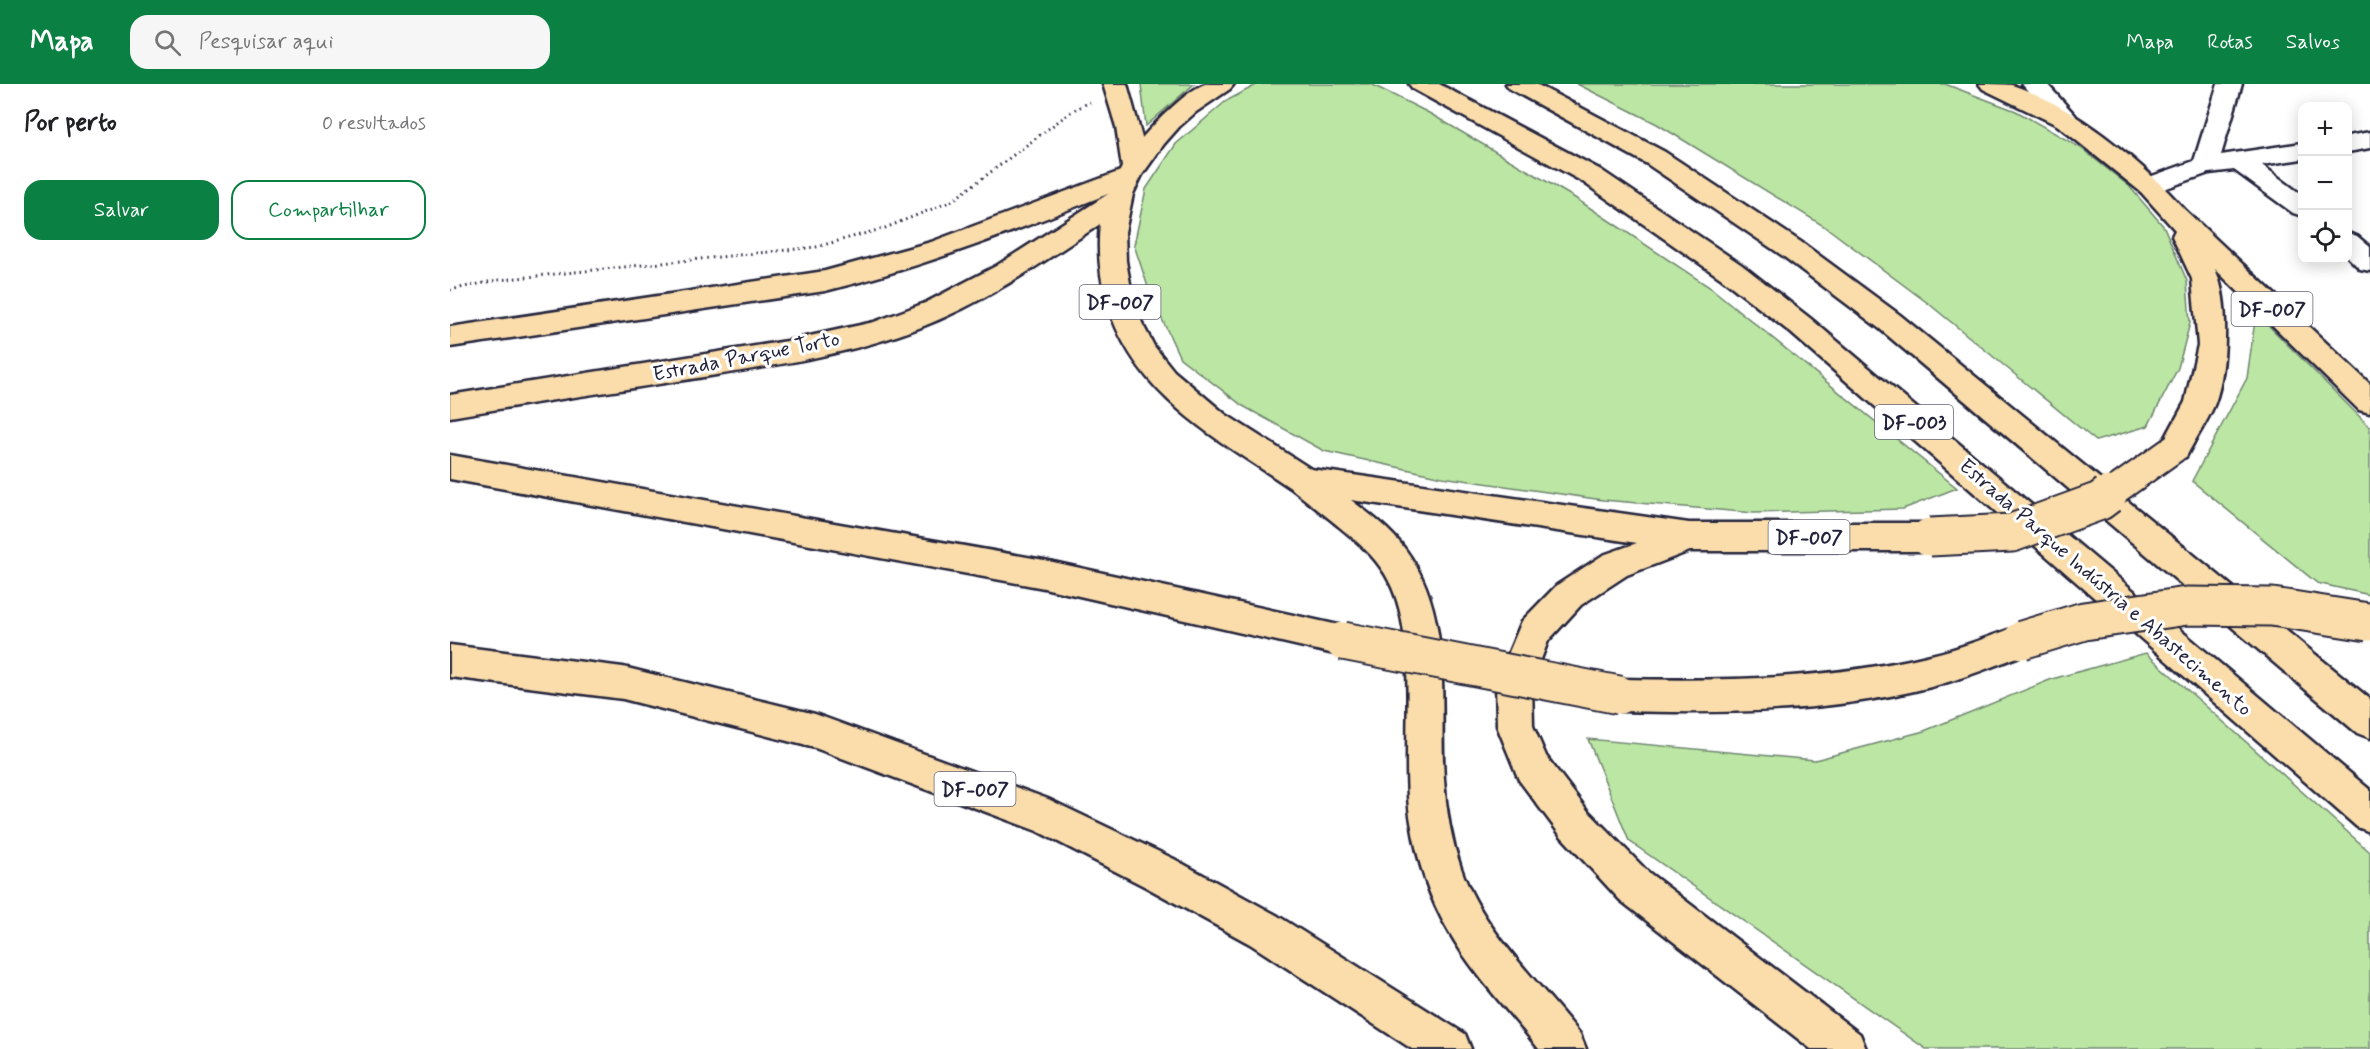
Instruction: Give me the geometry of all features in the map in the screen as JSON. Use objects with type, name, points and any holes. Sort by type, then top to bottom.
[{"type":"main road","name":"DF-007","points":[[1222,84],[1172,119],[1126,181],[1111,243],[1113,271],[1130,330],[1144,357],[1166,383],[1242,442],[1304,481],[1689,537],[1930,537],[2012,533],[2100,501],[2175,448],[2200,402],[2212,345],[2206,279],[2175,215]]},
{"type":"main road","name":"Estrada Parque Indústria e Abastecimento","points":[[1421,84],[1592,177],[1749,286],[1810,333],[2370,814]]},
{"type":"main road","name":"DF-003","points":[[1518,84],[1656,158],[1792,249],[1881,315],[2370,721]]},
{"type":"main road","name":"DF-007","points":[[1991,84],[2066,120],[2150,186],[2175,215],[2370,402]]},
{"type":"main road","points":[[450,337],[825,281],[876,271],[976,237],[1126,181],[1128,127],[1116,87]]},
{"type":"main road","name":"Estrada Parque Torto","points":[[450,406],[777,355],[881,329],[933,310],[989,283],[1033,257],[1126,181]]},
{"type":"main road","points":[[450,467],[1044,574],[1343,641],[1619,695],[1701,698],[1779,694],[1834,688],[1932,671],[2084,621],[2187,606],[2272,607],[2369,622]]},
{"type":"main road","points":[[1304,481],[1384,545],[1406,581],[1418,622],[1424,665],[1426,804],[1433,844],[1467,925],[1565,1049]]},
{"type":"main road","points":[[1689,537],[1615,565],[1569,595],[1533,632],[1514,683],[1515,726],[1532,768],[1574,823],[1634,886],[1845,1049]]},
{"type":"main road","name":"DF-007","points":[[450,661],[623,683],[815,731],[1048,817],[1160,873],[1264,930],[1450,1049]]},
{"type":"street","points":[[2034,84],[2066,120]]},
{"type":"street","points":[[2205,166],[2230,84]]},
{"type":"street","points":[[2352,143],[2370,140]]},
{"type":"street","points":[[2150,186],[2205,166],[2298,152]]},
{"type":"street","points":[[2239,161],[2298,204]]},
{"type":"street","points":[[2352,246],[2370,262]]},
{"type":"path","points":[[450,290],[498,280],[816,247],[885,228],[952,201],[1072,111],[1116,87]]},
{"type":"green space","points":[[1141,84],[1194,84],[1146,126]]},
{"type":"green space","points":[[1258,84],[1371,84],[1429,113],[1575,198],[1711,288],[1957,488],[1903,509],[1754,513],[1603,500],[1442,477],[1324,451],[1243,406],[1180,358],[1150,293],[1134,245],[1146,189],[1176,144],[1226,101]]},
{"type":"green space","points":[[1577,84],[1945,84],[2016,111],[2081,148],[2129,186],[2164,227],[2187,281],[2190,323],[2178,368],[2148,426],[2096,441],[1929,304],[1827,228],[1657,124]]},
{"type":"green space","points":[[2256,313],[2370,427],[2370,595],[2317,583],[2192,481],[2247,378]]},
{"type":"green space","points":[[2146,653],[2370,852],[2370,1049],[1926,1049],[1629,841],[1588,739],[1815,760],[1924,731],[2052,679]]}]
